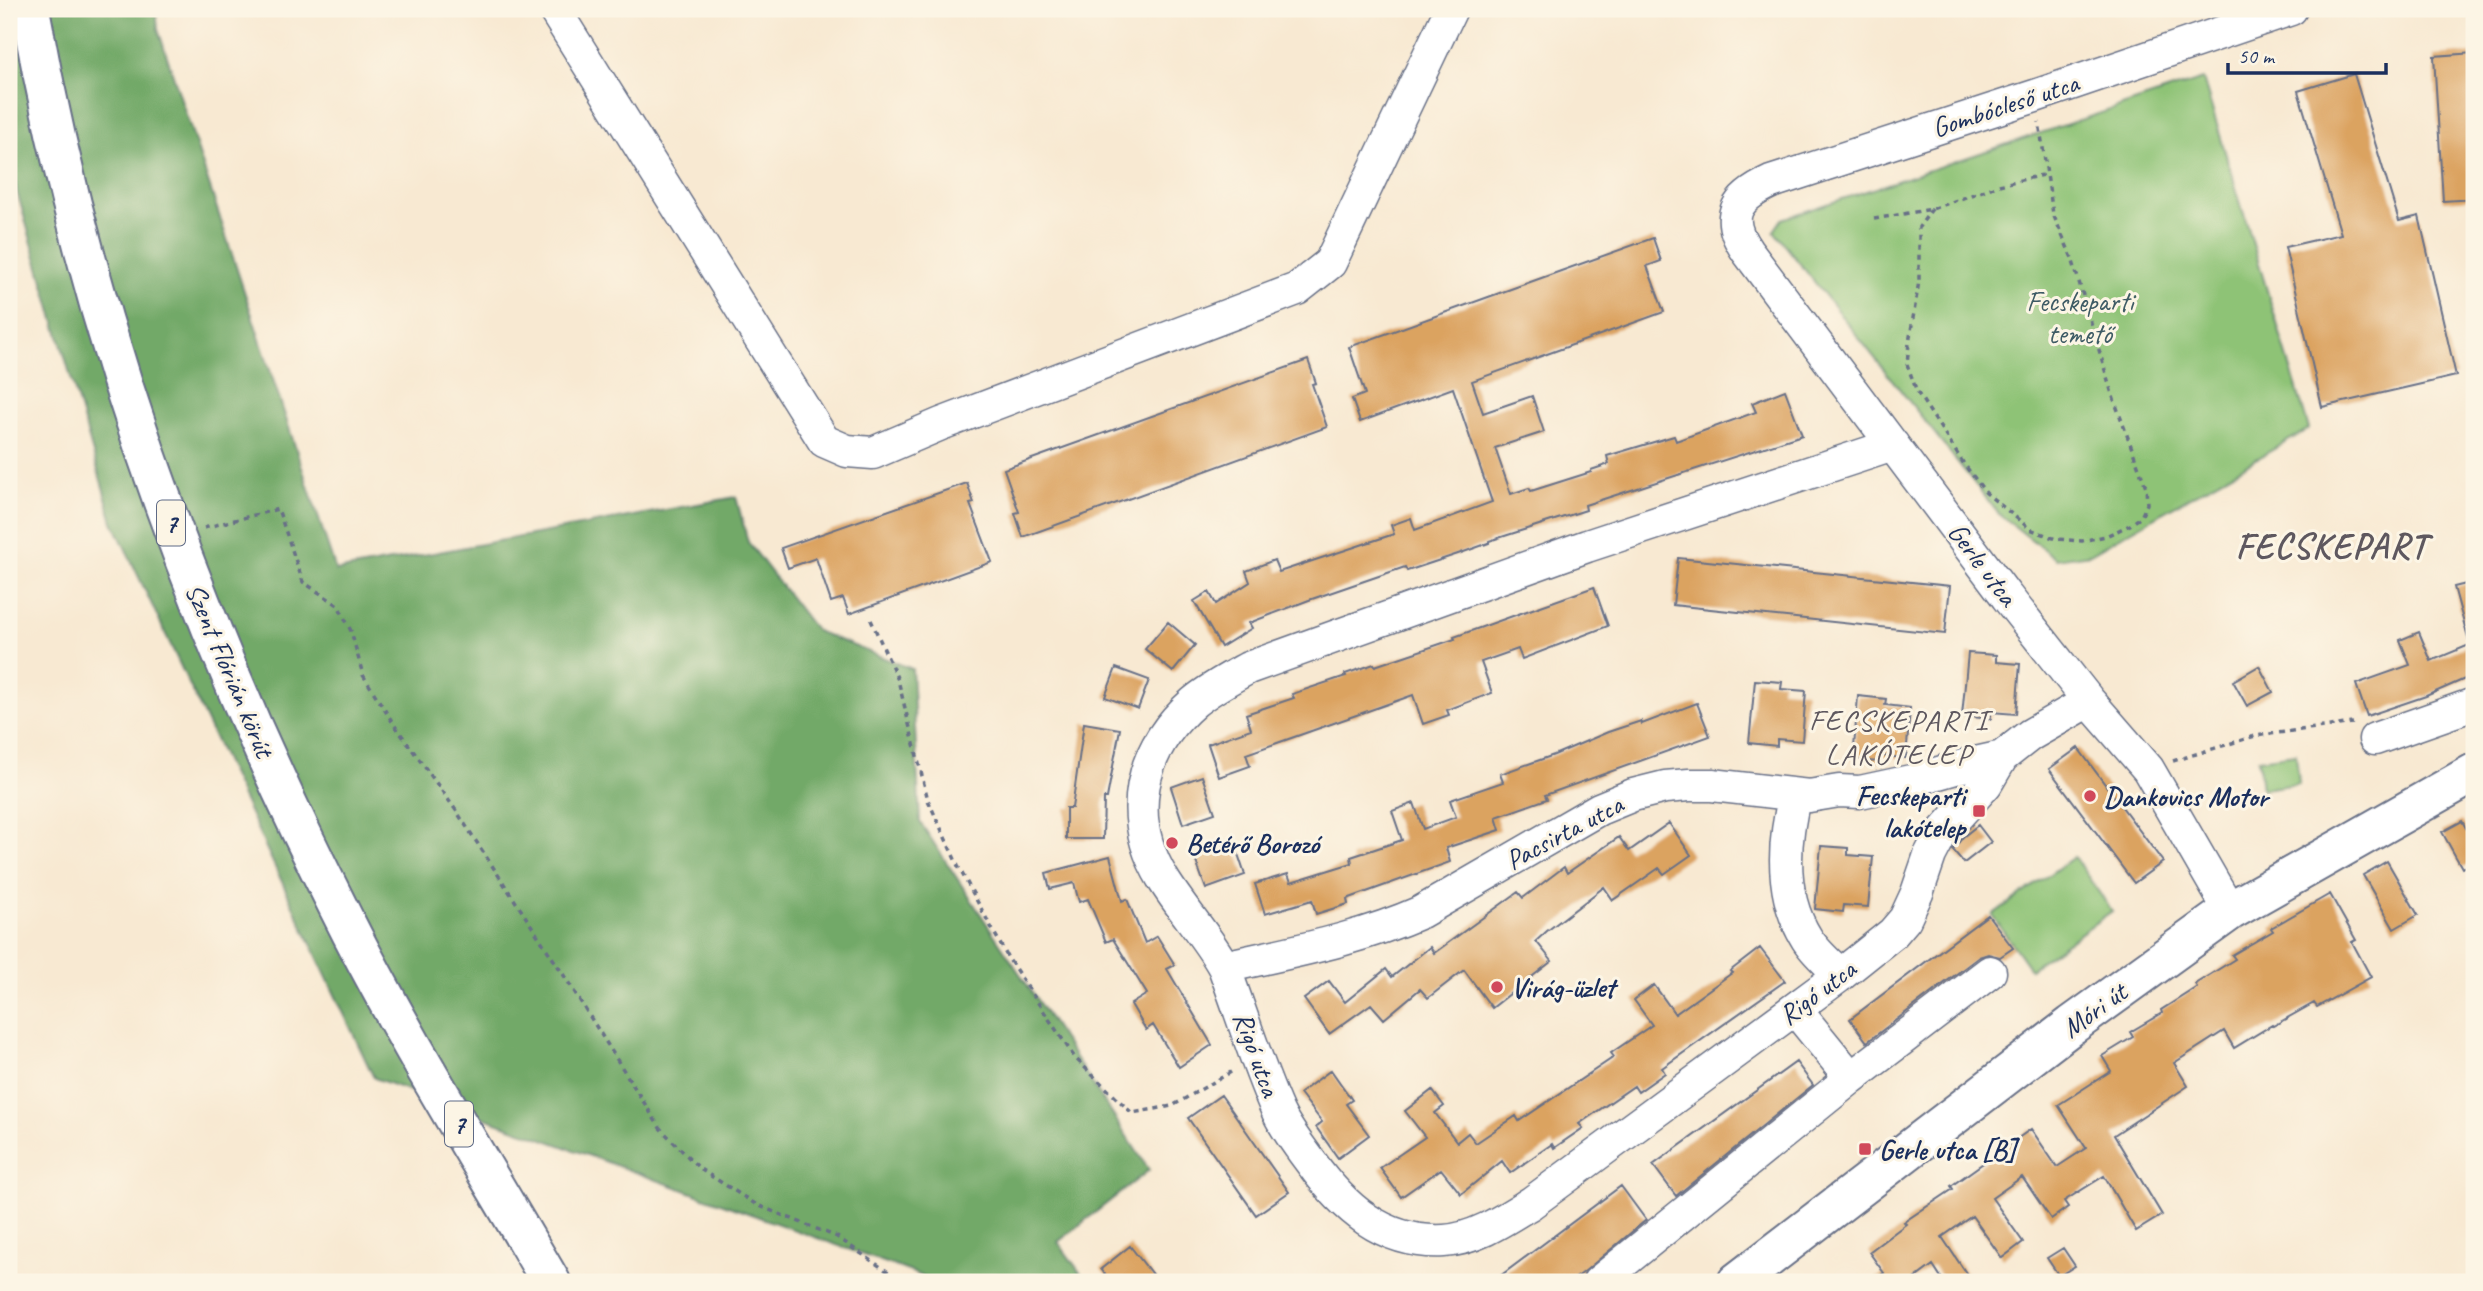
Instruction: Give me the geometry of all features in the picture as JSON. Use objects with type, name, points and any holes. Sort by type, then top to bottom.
[{"type":"main road","name":"Szent Flórián körút","points":[[30,9],[75,216],[108,336],[175,535],[236,686],[292,813],[392,1009],[551,1282]]},
{"type":"main road","name":"Móri út","points":[[1737,1282],[2072,1025],[2230,911],[2474,773]]},
{"type":"main road","points":[[526,1239],[574,1282]]},
{"type":"street","points":[[554,9],[824,441],[847,451],[873,453],[941,424],[1297,289],[1330,262],[1451,9]]},
{"type":"street","name":"Gombócleső utca","points":[[1733,219],[1739,204],[1751,191],[1771,182],[2291,9]]},
{"type":"street","name":"Gerle utca","points":[[1733,219],[1736,234],[1747,251],[1893,445],[2089,701],[2148,769],[2230,911]]},
{"type":"street","name":"Rigó utca","points":[[1893,445],[1587,546],[1248,668],[1194,703],[1174,723],[1147,771],[1141,800],[1141,826],[1149,851],[1163,879],[1212,946],[1224,967],[1279,1114],[1324,1180],[1357,1215],[1380,1228],[1414,1239],[1445,1241],[1472,1235],[1531,1203],[1841,975],[1893,933],[1905,919],[1941,834],[1986,784],[2003,757],[2030,736],[2089,701]]},
{"type":"street","points":[[2369,730],[2470,714]]},
{"type":"street","name":"Pacsirta utca","points":[[1224,967],[1368,933],[1394,924],[1421,912],[1599,809],[1665,787],[1701,785],[1809,796],[1825,792],[1877,789],[2003,757]]},
{"type":"street","points":[[1794,795],[1785,854],[1787,880],[1807,938],[1841,975]]},
{"type":"street","points":[[1599,1282],[1851,1079],[1990,972]]},
{"type":"street","points":[[1795,1009],[1851,1079]]},
{"type":"path","points":[[1932,209],[1919,227],[1919,281],[1909,342],[1908,364],[1917,392],[1986,493],[2030,529],[2056,539],[2082,541],[2106,536],[2130,525],[2141,517],[2147,504],[2146,487],[2112,394],[2072,258],[2053,214],[2035,96]]},
{"type":"path","points":[[1874,219],[1932,209],[1999,185],[2047,174]]},
{"type":"path","points":[[175,535],[278,509],[303,582],[338,605],[351,631],[363,675],[565,977],[660,1128],[700,1169],[757,1205],[837,1237],[903,1282]]},
{"type":"path","points":[[870,620],[898,680],[928,800],[958,866],[1008,958],[1075,1058],[1132,1113],[1172,1106],[1256,1058]]},
{"type":"path","points":[[2148,769],[2255,736],[2369,730]]},
{"type":"green space","points":[[9,9],[156,9],[158,29],[336,571],[736,497],[748,542],[816,631],[912,669],[920,822],[1149,1170],[1058,1242],[1087,1282],[939,1282],[374,1078],[113,522],[17,192],[9,150]]},
{"type":"green space","name":"Fecskeparti temető","points":[[2203,79],[2309,429],[2090,554],[2056,559],[1998,513],[1774,231],[1782,219]]},
{"type":"green space","points":[[2296,754],[2299,784],[2262,789],[2258,759]]},
{"type":"green space","points":[[2074,857],[2112,911],[2030,969],[1992,915]]},
{"type":"building","points":[[2474,53],[2474,199],[2443,201],[2434,56]]},
{"type":"building","points":[[2354,74],[2399,221],[2419,216],[2456,376],[2322,407],[2285,247],[2341,234],[2298,91]]},
{"type":"building","points":[[1653,238],[1661,261],[1647,266],[1664,312],[1472,381],[1483,413],[1532,396],[1544,432],[1495,448],[1511,494],[1529,488],[1531,491],[1591,472],[1609,464],[1607,456],[1674,436],[1676,441],[1756,412],[1752,403],[1785,390],[1802,435],[1585,505],[1586,510],[1489,541],[1458,554],[1407,571],[1405,567],[1309,600],[1249,623],[1252,628],[1221,647],[1194,601],[1209,592],[1216,604],[1250,582],[1246,571],[1274,560],[1279,572],[1394,534],[1391,525],[1411,518],[1415,530],[1492,502],[1453,388],[1360,422],[1352,399],[1365,394],[1349,347]]},
{"type":"building","points":[[1308,360],[1316,383],[1312,384],[1327,427],[1023,537],[1015,513],[1019,512],[1004,469]]},
{"type":"building","points":[[967,483],[974,503],[970,504],[992,562],[849,614],[843,598],[831,602],[816,558],[788,568],[781,548]]},
{"type":"building","points":[[1678,558],[1950,586],[1945,634],[1673,605]]},
{"type":"building","points":[[2474,582],[2474,642],[2469,642],[2454,587]]},
{"type":"building","points":[[1594,587],[1608,626],[1522,659],[1518,649],[1481,662],[1492,693],[1447,710],[1449,715],[1423,724],[1413,695],[1246,754],[1250,766],[1219,777],[1208,744],[1251,729],[1246,714],[1294,698],[1292,694],[1346,676],[1345,674],[1455,639],[1454,637]]},
{"type":"building","points":[[1168,622],[1195,645],[1173,672],[1145,649]]},
{"type":"building","points":[[2419,632],[2431,661],[2474,643],[2474,675],[2426,696],[2367,716],[2356,684],[2410,665],[2400,640]]},
{"type":"building","points":[[1968,653],[1996,655],[1996,662],[2020,664],[2016,714],[1991,712],[1991,719],[1962,716]]},
{"type":"building","points":[[2259,666],[2273,692],[2247,706],[2233,681]]},
{"type":"building","points":[[1116,668],[1149,680],[1138,709],[1105,697]]},
{"type":"building","points":[[1755,680],[1782,682],[1781,689],[1806,691],[1802,741],[1777,739],[1777,746],[1749,743]]},
{"type":"building","points":[[1858,696],[1886,699],[1885,705],[1910,708],[1906,758],[1881,756],[1880,762],[1853,760]]},
{"type":"building","points":[[1697,703],[1710,736],[1545,795],[1547,799],[1496,817],[1500,830],[1446,848],[1450,862],[1347,899],[1348,904],[1316,914],[1312,900],[1265,914],[1255,884],[1288,874],[1291,882],[1352,863],[1351,857],[1402,840],[1392,811],[1414,803],[1423,829],[1456,817],[1450,800],[1503,782],[1500,774],[1608,732],[1641,721],[1642,724]]},
{"type":"building","points":[[1084,723],[1120,729],[1107,798],[1104,798],[1103,839],[1066,839],[1066,808],[1072,808]]},
{"type":"building","points":[[2078,748],[2163,862],[2134,883],[2049,769]]},
{"type":"building","points":[[1202,776],[1215,813],[1183,824],[1171,787]]},
{"type":"building","points":[[2462,821],[2474,842],[2474,862],[2462,868],[2442,832]]},
{"type":"building","points":[[1669,823],[1691,855],[1664,874],[1659,868],[1613,900],[1604,887],[1536,941],[1552,961],[1492,1008],[1464,970],[1428,998],[1420,989],[1384,1019],[1371,1004],[1329,1034],[1304,999],[1329,981],[1345,1002],[1386,969],[1392,977],[1430,947],[1434,953],[1518,892],[1523,898],[1564,867],[1567,873],[1619,837],[1629,851]]},
{"type":"building","points":[[1978,825],[1991,842],[1964,863],[1953,850],[1963,837]]},
{"type":"building","points":[[1234,842],[1245,875],[1206,889],[1194,856]]},
{"type":"building","points":[[1821,846],[1848,848],[1848,855],[1873,857],[1868,907],[1844,905],[1843,912],[1815,909]]},
{"type":"building","points":[[1110,856],[1122,901],[1127,899],[1145,943],[1157,936],[1175,965],[1167,969],[1212,1045],[1179,1067],[1153,1025],[1146,1030],[1131,1004],[1147,994],[1113,939],[1106,942],[1088,899],[1079,902],[1074,883],[1050,889],[1046,873]]},
{"type":"building","points":[[2387,861],[2418,915],[2394,929],[2363,875]]},
{"type":"building","points":[[2330,894],[2356,940],[2352,942],[2371,977],[2317,1007],[2314,1003],[2234,1048],[2224,1031],[2174,1063],[2188,1086],[2114,1135],[2162,1215],[2136,1231],[2104,1176],[2064,1201],[2068,1207],[2051,1219],[2022,1177],[1992,1198],[2023,1242],[2002,1258],[1972,1216],[1942,1237],[1972,1282],[1944,1282],[1933,1265],[1910,1282],[1871,1282],[1884,1273],[1869,1252],[1906,1224],[1904,1222],[1953,1189],[1951,1186],[2031,1129],[2057,1167],[2086,1148],[2058,1105],[2111,1071],[2102,1056],[2133,1037],[2130,1032],[2162,1013],[2161,1010],[2197,987],[2195,984],[2235,959],[2232,955],[2273,931],[2271,928]]},
{"type":"building","points":[[1988,915],[2013,948],[2000,957],[1988,954],[1979,957],[1867,1042],[1850,1019]]},
{"type":"building","points":[[1760,948],[1785,981],[1662,1068],[1665,1073],[1638,1092],[1634,1086],[1579,1124],[1583,1128],[1554,1148],[1552,1144],[1510,1173],[1502,1161],[1461,1194],[1441,1169],[1401,1197],[1380,1168],[1425,1137],[1405,1111],[1432,1090],[1444,1106],[1435,1113],[1457,1142],[1468,1133],[1476,1143],[1516,1116],[1519,1121],[1614,1057],[1611,1053],[1652,1025],[1634,1000],[1654,985],[1675,1014],[1732,973],[1730,971]]},
{"type":"building","points":[[1796,1062],[1813,1085],[1676,1196],[1653,1165]]},
{"type":"building","points":[[1331,1070],[1352,1100],[1346,1104],[1369,1135],[1338,1158],[1316,1127],[1322,1122],[1300,1093]]},
{"type":"building","points":[[1221,1095],[1289,1192],[1256,1215],[1188,1118]]},
{"type":"building","points":[[1621,1186],[1646,1220],[1584,1272],[1570,1282],[1492,1282]]},
{"type":"building","points":[[1130,1246],[1158,1282],[1111,1282],[1101,1269]]},
{"type":"building","points":[[2063,1248],[2075,1266],[2059,1276],[2047,1258]]},
{"type":"place","name":"Dankovics Motor","points":[[2090,796]]},
{"type":"place","name":"Fecskeparti lakótelep","points":[[1979,811]]},
{"type":"place","name":"Betérő Borozó","points":[[1172,843]]},
{"type":"place","name":"Virág-üzlet","points":[[1497,987]]},
{"type":"place","name":"Gerle utca [B]","points":[[1865,1149]]},
{"type":"district","name":"FECSKEPART","points":[[2332,546]]},
{"type":"district","name":"FECSKEPARTI LAKÓTELEP","points":[[1899,737]]}]
